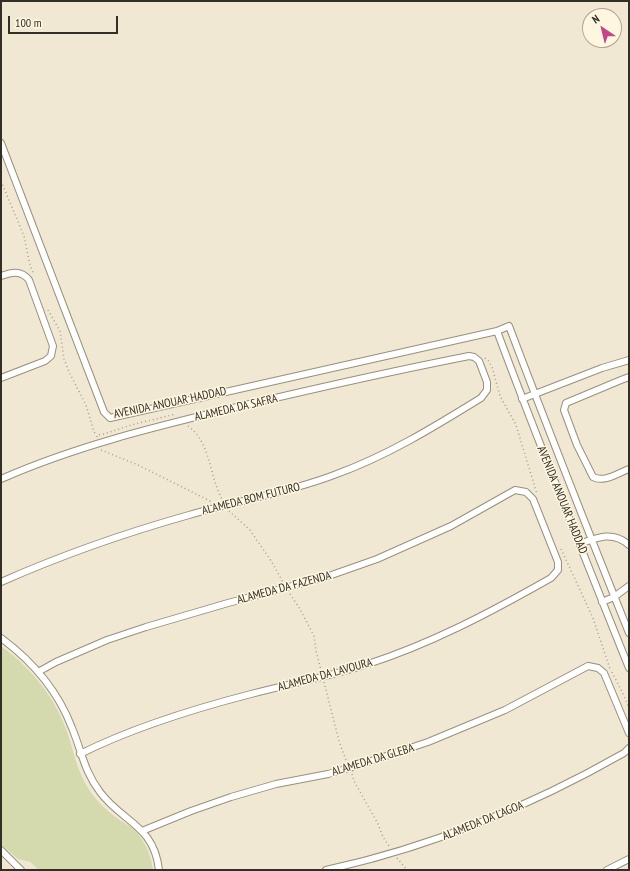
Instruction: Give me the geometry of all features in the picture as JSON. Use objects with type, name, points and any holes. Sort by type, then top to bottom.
[{"type":"street","name":"AVENIDA ANOUAR HADDAD","points":[[1,143],[104,412],[110,418],[497,331],[509,326],[570,488],[629,633]]},
{"type":"street","points":[[1,276],[11,273],[19,273],[29,280],[53,343],[52,353],[45,361],[1,378]]},
{"type":"street","name":"AVENIDA ANOUAR HADDAD","points":[[497,331],[555,486],[580,544],[629,668]]},
{"type":"street","name":"ALAMEDA DA SAFRA","points":[[1,479],[72,452],[164,424],[376,375],[469,356],[476,358]]},
{"type":"street","name":"ALAMEDA BOM FUTURO","points":[[1,582],[60,557],[123,535],[291,489],[360,465],[399,447],[481,398],[487,390],[487,382],[476,358]]},
{"type":"street","points":[[522,398],[602,368],[629,360]]},
{"type":"street","points":[[629,377],[566,403],[564,410],[577,445],[591,476],[597,480],[602,480],[629,469]]},
{"type":"street","name":"ALAMEDA DA FAZENDA","points":[[38,672],[56,662],[107,640],[146,627],[221,605],[324,578],[384,557],[451,526],[515,490],[523,490]]},
{"type":"street","name":"ALAMEDA DA LAVOURA","points":[[80,754],[126,734],[192,711],[252,693],[323,677],[395,654],[450,632],[492,612],[550,578],[558,570],[558,562],[533,500],[529,494],[523,490]]},
{"type":"street","points":[[580,544],[592,539],[608,536],[619,538],[627,542]]},
{"type":"street","points":[[602,602],[614,597],[629,586]]},
{"type":"street","points":[[1,638],[38,672],[54,692],[67,715],[80,754],[89,775],[101,794],[113,806],[134,822],[142,831],[154,851],[159,870]]},
{"type":"street","name":"ALAMEDA DA GLEBA","points":[[142,831],[191,810],[231,797],[276,784],[328,774],[350,768],[454,732],[524,700],[585,667],[594,666],[604,673],[629,733]]},
{"type":"street","name":"ALAMEDA DA LAGOA","points":[[326,870],[393,853],[467,828],[535,799],[595,770],[624,753],[629,748]]},
{"type":"street","points":[[1,850],[21,870]]},
{"type":"street","points":[[607,870],[629,859]]},
{"type":"path","points":[[1,181],[24,236],[30,264],[35,278]]},
{"type":"path","points":[[47,309],[60,331],[63,353],[67,367],[86,405],[94,432],[97,435]]},
{"type":"path","points":[[188,426],[197,432],[203,442],[217,490],[225,506],[250,530],[270,559],[314,636],[316,651],[339,741],[354,781],[377,822],[383,837],[393,853],[407,870]]},
{"type":"green space","points":[[1,646],[32,674],[49,695],[62,719],[85,782],[96,799],[102,805],[114,816],[136,831],[140,836],[149,852],[153,870],[39,870],[30,862],[18,859],[1,844]]}]
